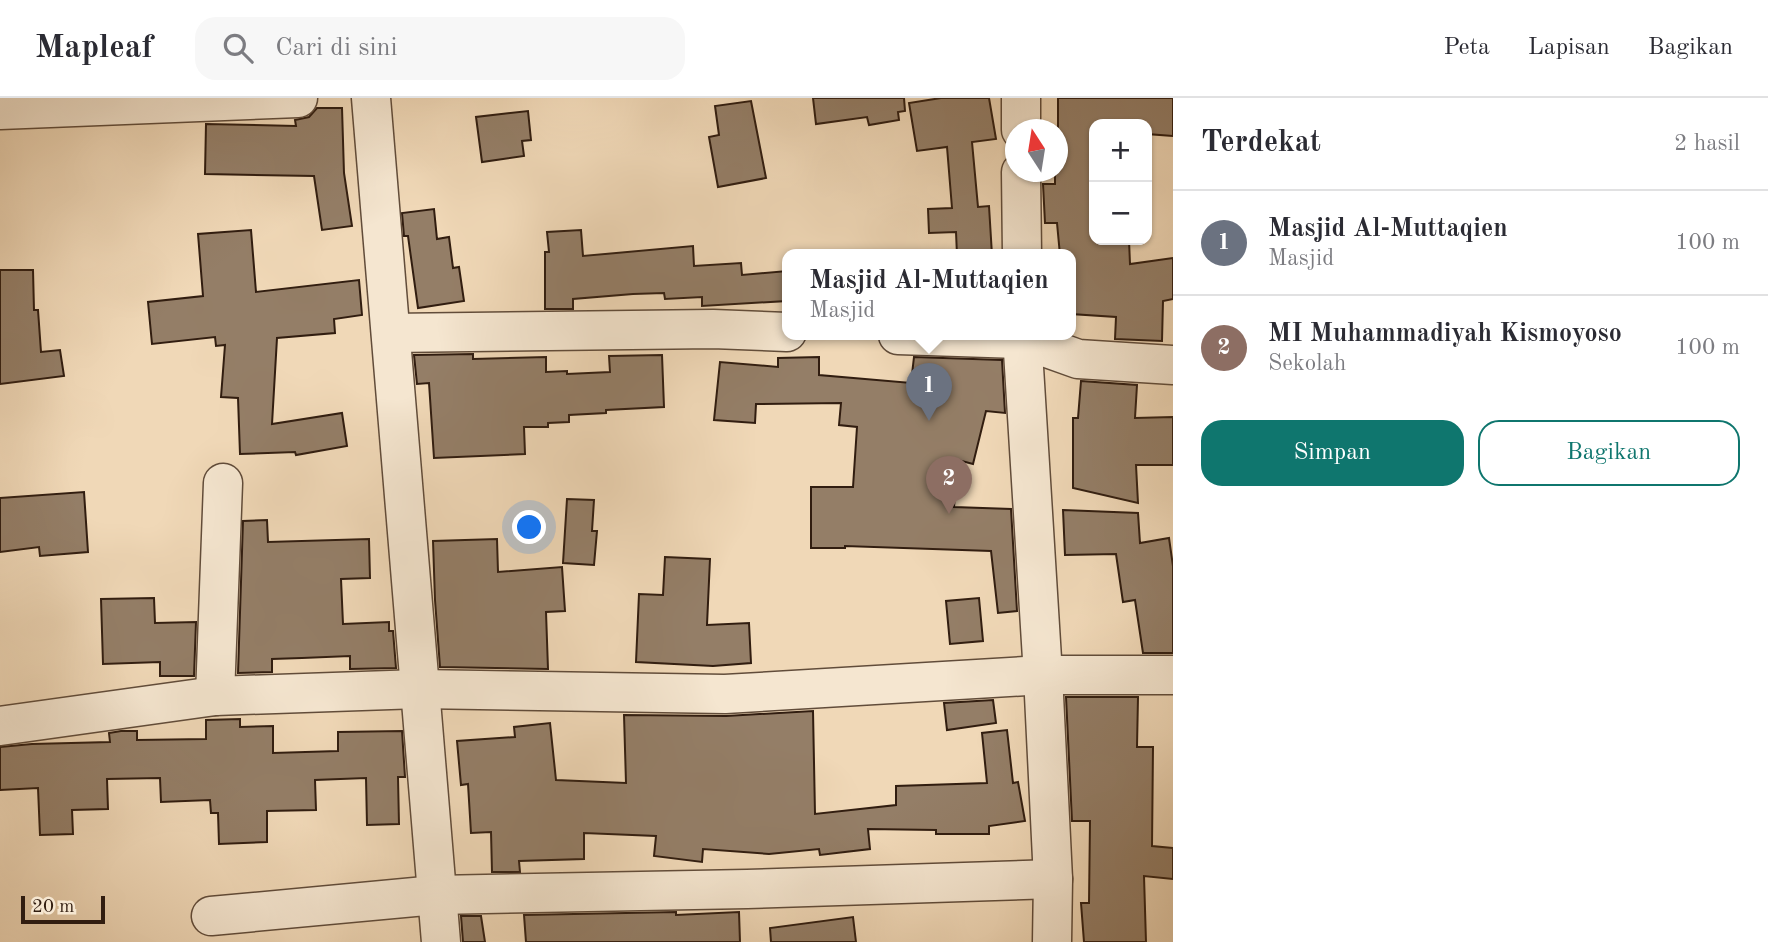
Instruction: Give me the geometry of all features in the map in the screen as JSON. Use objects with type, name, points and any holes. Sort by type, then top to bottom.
[{"type":"street","points":[[0,110],[71,103],[298,98]]},
{"type":"street","points":[[371,98],[441,942]]},
{"type":"street","points":[[1021,98],[1021,119]]},
{"type":"street","points":[[1021,182],[1022,249]]},
{"type":"street","points":[[391,333],[713,329],[782,332]]},
{"type":"street","points":[[1022,340],[1043,676],[1053,879],[1052,942]]},
{"type":"street","points":[[1030,340],[1078,359],[1173,365]]},
{"type":"street","points":[[215,696],[223,484]]},
{"type":"street","points":[[0,726],[215,696],[419,689],[725,694],[1043,676],[1173,675]]},
{"type":"street","points":[[211,916],[436,895],[747,890],[1053,879]]},
{"type":"building","points":[[813,98],[904,98],[905,111],[898,112],[899,120],[869,125],[867,117],[816,124]]},
{"type":"building","points":[[941,98],[989,98],[996,139],[972,142],[978,207],[989,206],[992,249],[957,249],[956,232],[929,233],[928,209],[952,208],[947,147],[917,151],[909,103]]},
{"type":"building","points":[[1058,98],[1173,98],[1173,136],[1152,134],[1152,119],[1089,119],[1089,245],[1129,245],[1130,264],[1173,258],[1173,299],[1163,301],[1162,341],[1115,339],[1116,317],[1076,314],[1076,249],[1059,249],[1057,223],[1045,223],[1043,184],[1068,182],[1068,119],[1058,119]]},
{"type":"building","points":[[751,101],[766,178],[718,187],[709,137],[719,135],[715,106]]},
{"type":"building","points":[[317,108],[342,108],[344,173],[352,226],[322,230],[314,176],[205,174],[206,124],[296,126],[295,120],[309,117]]},
{"type":"building","points":[[528,111],[531,140],[522,141],[524,156],[482,162],[476,117]]},
{"type":"building","points":[[434,209],[437,239],[449,237],[453,268],[459,267],[464,301],[418,308],[402,213]]},
{"type":"building","points":[[251,230],[256,292],[359,280],[362,315],[334,319],[335,333],[277,338],[272,424],[342,413],[347,446],[296,455],[295,452],[240,454],[238,398],[221,397],[225,345],[216,346],[215,337],[152,344],[148,302],[203,296],[198,234]]},
{"type":"building","points":[[581,230],[583,256],[693,246],[694,266],[741,263],[742,275],[782,271],[782,301],[702,306],[702,297],[665,299],[664,293],[633,294],[573,299],[573,309],[545,309],[545,252],[549,252],[547,232]]},
{"type":"building","points":[[0,270],[33,270],[34,310],[38,310],[41,352],[60,350],[64,376],[0,384]]},
{"type":"building","points":[[473,354],[473,359],[546,357],[546,372],[567,371],[567,374],[610,372],[609,356],[662,355],[664,407],[569,415],[569,422],[548,423],[548,427],[524,427],[525,454],[434,458],[429,383],[417,384],[414,355]]},
{"type":"building","points":[[819,357],[819,375],[911,383],[914,357],[1002,360],[1005,413],[986,411],[973,464],[958,460],[954,507],[1011,509],[1017,611],[998,613],[991,551],[845,546],[811,548],[811,487],[853,487],[857,427],[839,425],[841,403],[756,404],[755,423],[714,420],[720,362],[778,367],[778,358]]},
{"type":"building","points":[[1081,381],[1137,385],[1135,418],[1173,417],[1173,465],[1136,465],[1138,503],[1073,488],[1073,418],[1078,418]]},
{"type":"building","points":[[84,492],[88,552],[40,556],[39,547],[0,552],[0,498]]},
{"type":"building","points":[[567,499],[594,500],[592,531],[597,531],[594,565],[563,563]]},
{"type":"building","points":[[1063,510],[1138,513],[1140,543],[1169,538],[1173,566],[1173,653],[1143,653],[1135,600],[1123,602],[1116,554],[1065,555]]},
{"type":"building","points":[[267,520],[268,542],[369,539],[370,578],[341,579],[343,624],[389,622],[389,631],[393,631],[396,668],[350,669],[350,656],[272,659],[272,672],[238,673],[243,521]]},
{"type":"building","points":[[497,539],[498,572],[562,567],[565,611],[546,612],[548,669],[440,667],[433,541]]},
{"type":"building","points":[[665,557],[710,559],[707,625],[749,623],[751,663],[713,666],[636,662],[639,594],[663,595]]},
{"type":"building","points":[[154,598],[155,623],[196,622],[194,676],[160,676],[160,662],[103,664],[101,599]]},
{"type":"building","points":[[979,598],[983,641],[950,644],[946,601]]},
{"type":"building","points":[[1066,697],[1138,697],[1137,747],[1153,747],[1152,846],[1173,848],[1173,879],[1144,876],[1146,942],[1084,942],[1081,903],[1089,903],[1090,821],[1072,821]]},
{"type":"building","points":[[993,700],[996,723],[947,730],[944,703]]},
{"type":"building","points":[[813,711],[815,814],[896,805],[896,786],[987,783],[982,733],[1007,730],[1013,783],[1018,782],[1025,821],[989,826],[989,834],[936,834],[936,830],[868,829],[870,849],[820,855],[819,849],[769,854],[703,849],[702,862],[654,856],[656,836],[584,833],[584,859],[519,861],[520,872],[492,872],[491,832],[471,833],[468,784],[461,785],[457,741],[515,737],[514,727],[550,723],[556,780],[626,783],[624,715],[726,716]]},
{"type":"building","points":[[240,719],[240,727],[273,726],[273,753],[338,751],[338,732],[402,731],[405,777],[398,777],[399,824],[367,825],[366,778],[315,780],[316,810],[267,811],[267,842],[219,844],[218,813],[211,813],[210,800],[161,802],[160,778],[107,779],[108,809],[72,810],[73,834],[40,835],[38,788],[0,790],[0,747],[110,742],[109,733],[121,731],[137,731],[137,740],[206,739],[206,720]]},
{"type":"building","points":[[676,912],[676,915],[739,912],[740,942],[526,942],[524,915]]},
{"type":"building","points":[[461,916],[481,916],[485,942],[463,942]]},
{"type":"building","points":[[853,917],[856,942],[771,942],[770,928]]},
{"type":"place","name":"Masjid Al-Muttaqien","points":[[929,421]]},
{"type":"place","name":"MI Muhammadiyah Kismoyoso","points":[[949,514]]}]
